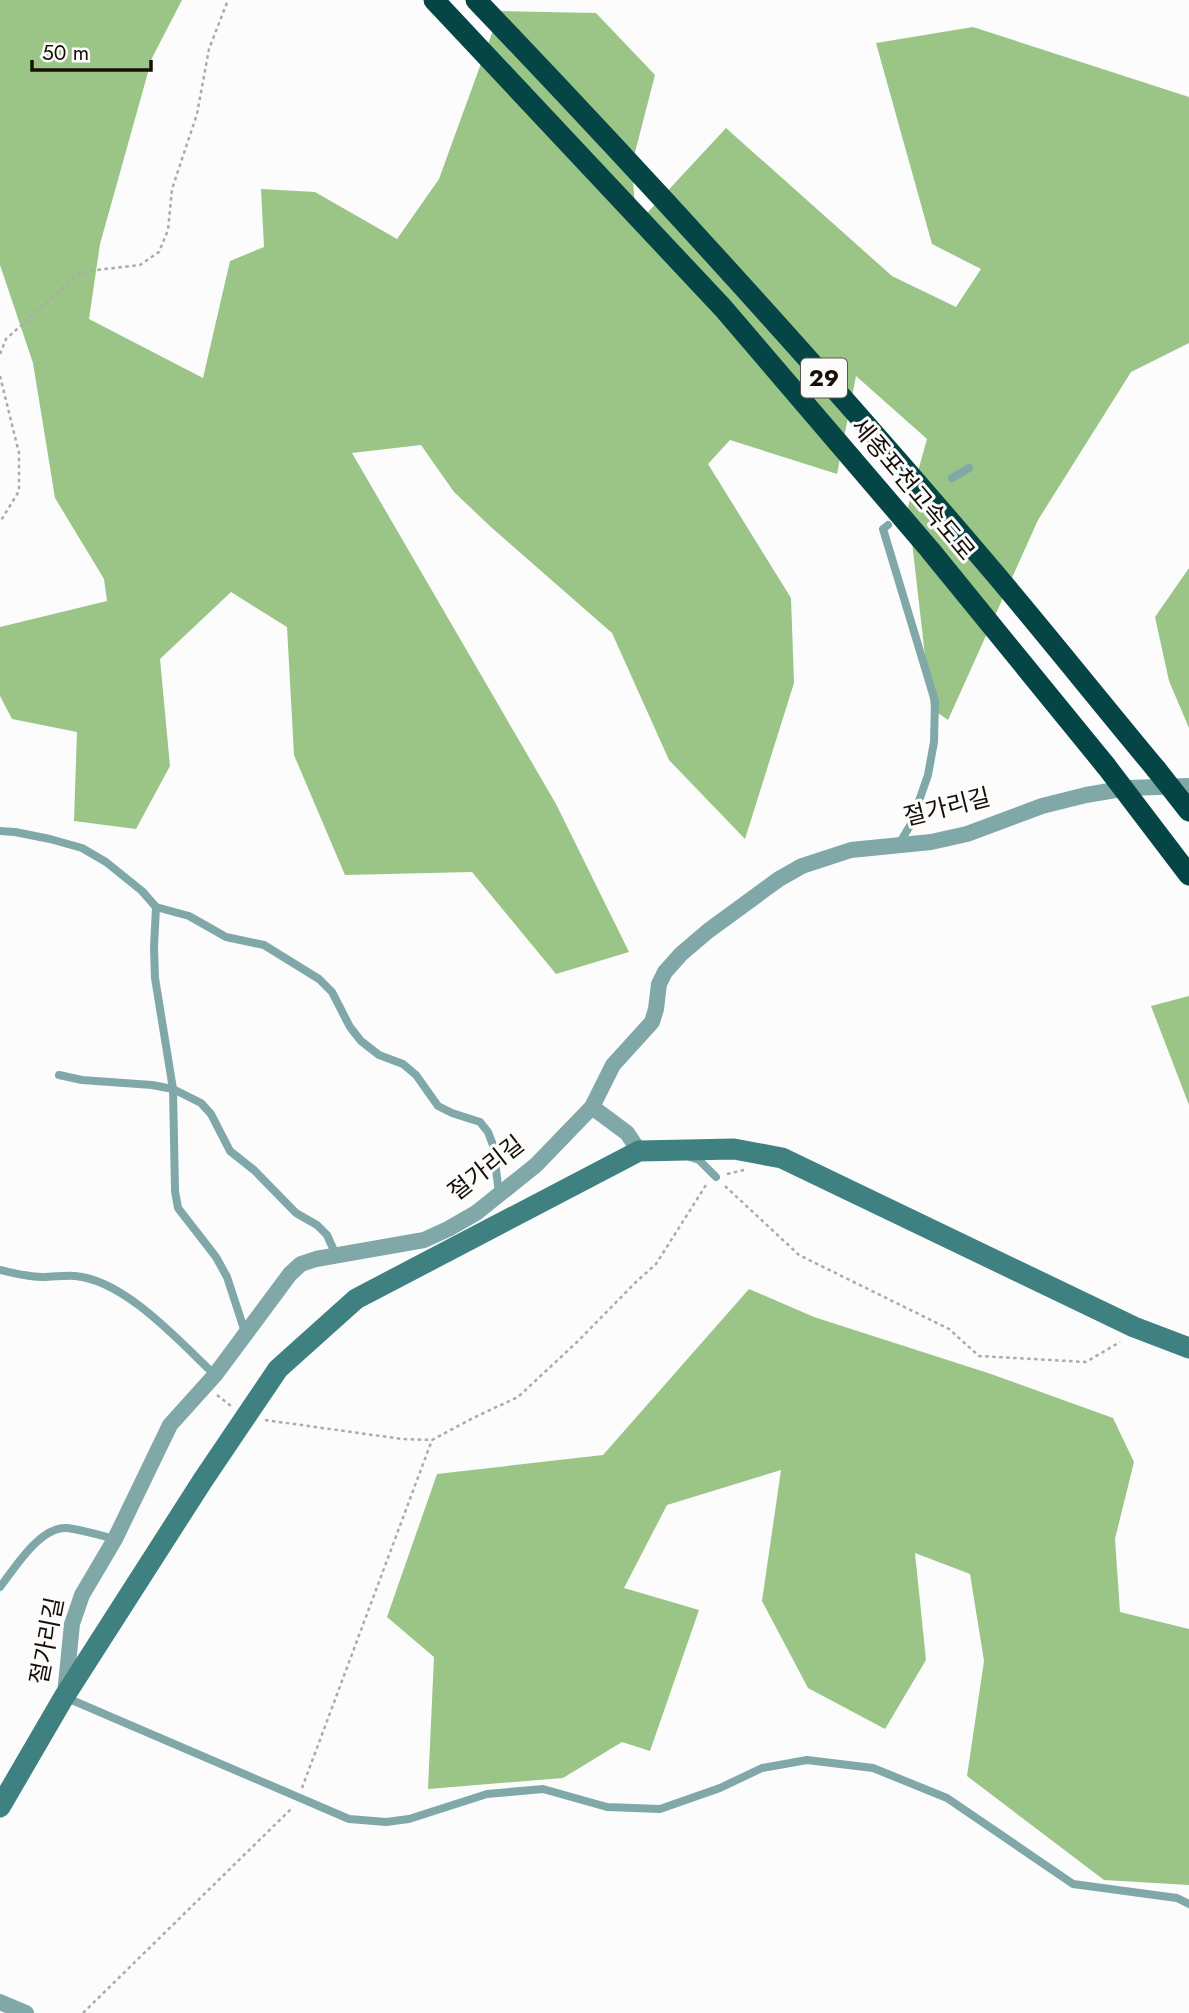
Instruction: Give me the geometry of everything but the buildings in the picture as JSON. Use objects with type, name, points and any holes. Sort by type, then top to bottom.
[{"type":"highway","name":"세종포천고속도로","points":[[434,0],[723,307],[930,550],[1106,766],[1189,875]]},
{"type":"highway","name":"세종포천고속도로","points":[[476,0],[614,146],[838,394],[991,570],[1189,811]]},
{"type":"street","name":"절가리길","points":[[0,1807],[64,1697],[72,1624],[82,1595],[115,1539],[170,1425],[211,1380],[290,1274],[301,1264],[336,1255],[424,1240],[476,1213],[499,1195],[536,1165],[592,1107],[613,1065],[652,1021],[659,984],[665,972],[681,954],[779,879],[802,866],[851,850],[931,842],[967,834],[1042,806],[1086,795],[1127,788],[1189,786]]},
{"type":"street","points":[[592,1107],[627,1133],[639,1151]]},
{"type":"street","points":[[64,1697],[278,1368],[356,1299],[639,1151],[734,1149],[782,1158],[1134,1327],[1189,1348]]},
{"type":"street","points":[[0,2002],[26,2013]]},
{"type":"lane","points":[[952,478],[969,468]]},
{"type":"lane","points":[[888,525],[883,529],[935,701],[934,742],[928,775],[911,824],[897,846]]},
{"type":"lane","points":[[0,831],[26,834],[82,848],[106,862],[142,891],[156,907],[189,916],[226,937],[264,945],[319,979],[332,992],[350,1027],[361,1041],[379,1055],[403,1064],[416,1075],[438,1106],[480,1122],[493,1145],[499,1195]]},
{"type":"lane","points":[[156,907],[155,978],[173,1089],[175,1191],[178,1208],[216,1257],[227,1277],[246,1335]]},
{"type":"lane","points":[[59,1075],[82,1080],[173,1089],[201,1103],[211,1114],[230,1151],[254,1170],[296,1213],[317,1225],[327,1236],[336,1255]]},
{"type":"lane","points":[[674,1150],[699,1160],[716,1177]]},
{"type":"lane","points":[[0,1270],[42,1277],[77,1276],[127,1296],[145,1310],[211,1380]]},
{"type":"lane","points":[[0,1587],[39,1538],[52,1529],[65,1528],[115,1539]]},
{"type":"lane","points":[[64,1697],[349,1819],[386,1822],[409,1819],[487,1794],[543,1788],[607,1807],[660,1809],[720,1788],[762,1768],[807,1760],[873,1768],[947,1798],[1073,1884],[1177,1898],[1189,1904]]},
{"type":"path","points":[[0,354],[6,339],[77,275],[88,271],[140,265],[159,252],[168,230],[172,189],[197,114],[209,49],[228,0]]},
{"type":"path","points":[[0,376],[19,453],[19,491],[0,522]]},
{"type":"path","points":[[211,1380],[245,1418],[402,1439],[432,1440],[518,1397],[656,1264],[703,1188],[716,1177],[745,1170]]},
{"type":"path","points":[[716,1177],[799,1255],[949,1329],[979,1356],[1086,1362],[1118,1343],[1134,1327]]},
{"type":"path","points":[[83,2013],[292,1808],[432,1440]]},
{"type":"green space","points":[[0,0],[182,0],[152,58],[100,244],[89,319],[203,378],[230,261],[264,247],[261,189],[315,192],[397,239],[439,179],[500,11],[596,13],[655,75],[632,164],[636,225],[726,128],[892,276],[956,307],[981,269],[932,244],[876,43],[973,27],[1189,97],[1189,343],[1131,372],[1038,520],[948,720],[931,708],[908,507],[927,439],[856,376],[837,474],[730,440],[708,464],[791,598],[794,683],[745,839],[669,760],[612,633],[454,492],[421,445],[352,453],[556,804],[629,952],[556,974],[472,872],[345,875],[294,755],[287,627],[231,592],[160,659],[170,766],[136,829],[74,821],[77,732],[12,719],[0,696],[0,627],[107,601],[104,579],[55,498],[33,363],[0,265]]},
{"type":"green space","points":[[1189,568],[1189,728],[1169,681],[1155,617]]},
{"type":"green space","points":[[1189,996],[1189,1105],[1151,1006]]},
{"type":"green space","points":[[749,1289],[814,1317],[991,1374],[1113,1418],[1134,1462],[1115,1539],[1120,1612],[1189,1629],[1189,1885],[1104,1880],[967,1776],[984,1661],[970,1574],[915,1553],[926,1660],[885,1729],[808,1688],[762,1601],[781,1470],[667,1505],[624,1588],[699,1610],[650,1751],[622,1742],[563,1778],[428,1789],[434,1657],[387,1617],[437,1474],[603,1455]]}]
